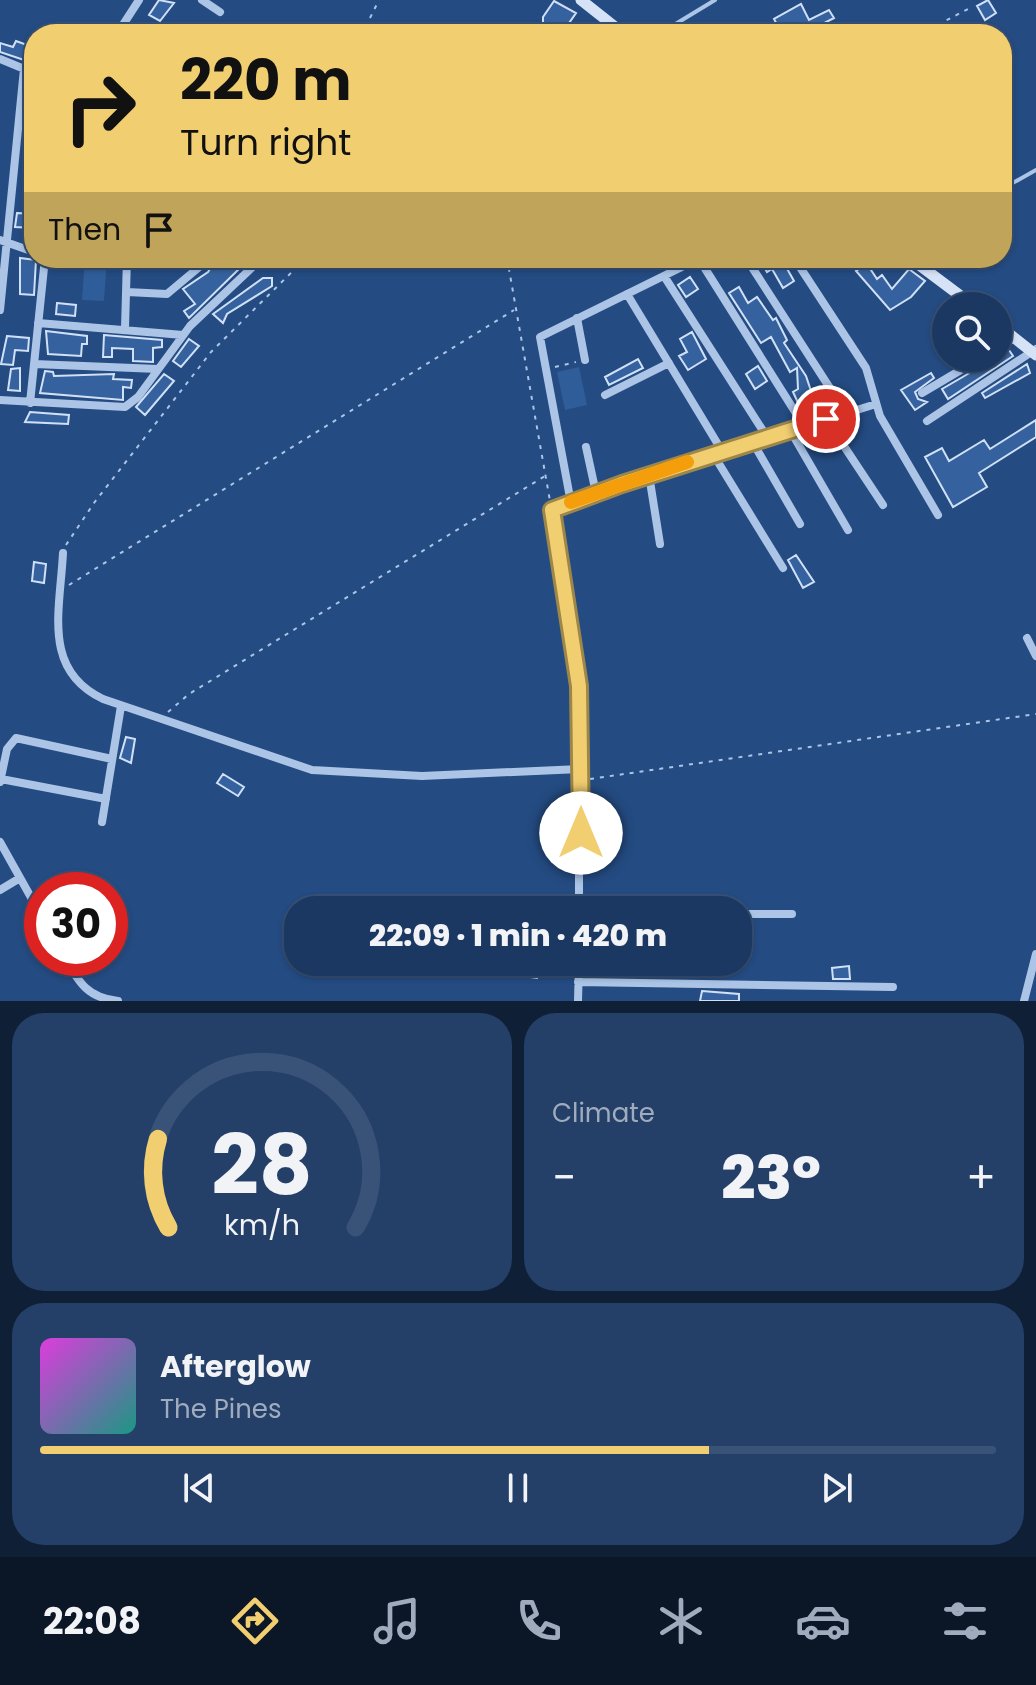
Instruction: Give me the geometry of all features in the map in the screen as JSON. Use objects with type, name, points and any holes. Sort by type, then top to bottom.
[{"type":"main road","points":[[581,0],[611,24]]},
{"type":"main road","points":[[923,268],[955,292]]},
{"type":"main road","points":[[1014,338],[1035,352]]},
{"type":"street","points":[[123,24],[139,0]]},
{"type":"street","points":[[202,0],[220,12]]},
{"type":"street","points":[[0,59],[24,69],[3,241],[0,310]]},
{"type":"street","points":[[3,241],[24,248]]},
{"type":"street","points":[[30,403],[44,268]]},
{"type":"street","points":[[125,328],[127,268]]},
{"type":"street","points":[[127,292],[167,294],[198,268]]},
{"type":"street","points":[[0,400],[125,407],[138,397],[183,335],[252,268]]},
{"type":"street","points":[[571,503],[540,337],[680,268]]},
{"type":"street","points":[[706,268],[804,426]]},
{"type":"street","points":[[752,268],[846,413]]},
{"type":"street","points":[[801,268],[866,368],[876,404],[938,515]]},
{"type":"street","points":[[664,276],[767,437]]},
{"type":"street","points":[[627,294],[783,568]]},
{"type":"street","points":[[577,318],[585,360]]},
{"type":"street","points":[[38,323],[183,335]]},
{"type":"street","points":[[927,421],[1035,352]]},
{"type":"street","points":[[605,395],[669,363]]},
{"type":"street","points":[[34,364],[158,369]]},
{"type":"street","points":[[922,393],[957,372]]},
{"type":"street","points":[[579,896],[581,781],[576,651],[552,510],[752,441],[876,404]]},
{"type":"street","points":[[826,419],[883,505]]},
{"type":"street","points":[[790,430],[848,530]]},
{"type":"street","points":[[752,441],[800,524]]},
{"type":"street","points":[[586,447],[596,493]]},
{"type":"street","points":[[649,475],[660,544]]},
{"type":"street","points":[[63,553],[60,640],[67,671],[87,691],[121,706],[312,770],[422,776],[580,769]]},
{"type":"street","points":[[1027,638],[1036,656]]},
{"type":"street","points":[[102,822],[121,706]]},
{"type":"street","points":[[106,799],[0,781],[9,744],[16,738],[112,759]]},
{"type":"street","points":[[0,842],[24,885]]},
{"type":"street","points":[[0,890],[20,878]]},
{"type":"street","points":[[752,914],[792,914]]},
{"type":"street","points":[[1024,1001],[1036,954]]},
{"type":"street","points":[[76,976],[93,996],[118,1001]]},
{"type":"street","points":[[578,976],[578,1001]]},
{"type":"street","points":[[578,982],[893,987]]},
{"type":"lane","points":[[675,24],[715,0]]},
{"type":"lane","points":[[1012,183],[1036,170]]},
{"type":"path","points":[[370,18],[379,0]]},
{"type":"path","points":[[939,24],[970,8]]},
{"type":"path","points":[[63,553],[85,515],[211,352],[296,268]]},
{"type":"path","points":[[508,268],[552,510]]},
{"type":"path","points":[[61,589],[514,310]]},
{"type":"path","points":[[546,369],[585,360]]},
{"type":"path","points":[[162,719],[189,694],[545,476]]},
{"type":"path","points":[[581,781],[738,755],[990,723],[1036,714]]},
{"type":"shaded area","points":[[84,268],[106,268],[104,301],[82,300]]},
{"type":"shaded area","points":[[579,367],[587,405],[565,410],[557,372]]},
{"type":"building","points":[[159,0],[174,3],[160,21],[149,15]]},
{"type":"building","points":[[988,0],[996,13],[985,20],[977,6]]},
{"type":"building","points":[[554,1],[576,13],[568,24],[543,24],[543,17]]},
{"type":"building","points":[[801,4],[809,20],[829,10],[834,18],[822,24],[777,24],[774,19]]},
{"type":"building","points":[[16,41],[24,44],[24,60],[0,52],[0,43],[13,47]]},
{"type":"building","points":[[17,213],[24,213],[24,227],[15,227]]},
{"type":"building","points":[[20,258],[24,258],[24,268],[36,268],[34,295],[20,294]]},
{"type":"building","points":[[211,268],[239,269],[189,318],[184,311],[195,304],[183,289]]},
{"type":"building","points":[[765,268],[787,268],[794,281],[783,288],[772,269],[767,272]]},
{"type":"building","points":[[870,268],[877,279],[882,275],[892,289],[909,269],[925,281],[911,297],[890,310],[856,271]]},
{"type":"building","points":[[690,277],[698,289],[686,297],[678,285]]},
{"type":"building","points":[[263,278],[272,278],[272,286],[227,314],[223,323],[213,314]]},
{"type":"building","points":[[739,287],[748,303],[757,297],[773,320],[776,318],[787,340],[784,343],[806,376],[813,397],[799,405],[793,392],[798,389],[797,368],[790,372],[771,337],[761,343],[729,293]]},
{"type":"building","points":[[57,303],[76,305],[75,316],[56,314]]},
{"type":"building","points":[[46,331],[87,336],[87,344],[82,344],[81,356],[48,354]]},
{"type":"building","points":[[692,332],[706,359],[688,370],[679,356],[687,352],[680,339]]},
{"type":"building","points":[[104,335],[162,340],[162,347],[153,348],[153,362],[133,361],[133,349],[112,348],[112,357],[103,357]]},
{"type":"building","points":[[7,336],[29,338],[28,351],[15,350],[13,365],[1,364]]},
{"type":"building","points":[[189,339],[199,346],[181,367],[173,361]]},
{"type":"building","points":[[638,359],[643,368],[609,385],[605,377]]},
{"type":"building","points":[[1027,364],[1030,373],[985,398],[982,393]]},
{"type":"building","points":[[758,366],[767,381],[755,389],[746,374]]},
{"type":"building","points":[[20,368],[20,391],[8,390],[11,369]]},
{"type":"building","points":[[45,371],[53,372],[54,376],[114,374],[113,379],[132,380],[131,388],[123,387],[123,400],[40,393]]},
{"type":"building","points":[[971,372],[989,372],[948,399],[942,389]]},
{"type":"building","points":[[931,373],[934,378],[915,392],[918,399],[927,402],[915,410],[901,390]]},
{"type":"building","points":[[164,374],[174,381],[145,415],[136,407]]},
{"type":"building","points":[[30,412],[69,415],[68,424],[25,422]]},
{"type":"building","points":[[1036,420],[1036,437],[979,473],[987,487],[953,507],[925,457],[942,448],[949,461],[984,440],[990,449]]},
{"type":"building","points":[[796,555],[814,582],[803,588],[788,560]]},
{"type":"building","points":[[34,562],[46,564],[44,583],[32,581]]},
{"type":"building","points":[[126,737],[135,739],[131,763],[120,758]]},
{"type":"building","points":[[223,774],[244,787],[238,796],[217,783]]},
{"type":"building","points":[[849,966],[850,979],[833,979],[832,968]]},
{"type":"building","points":[[702,991],[739,994],[739,1001],[700,1001]]},
{"type":"slow traffic","points":[[571,502],[687,462]]},
{"type":"route","points":[[581,833],[576,651],[552,510],[622,484],[826,419]]}]
